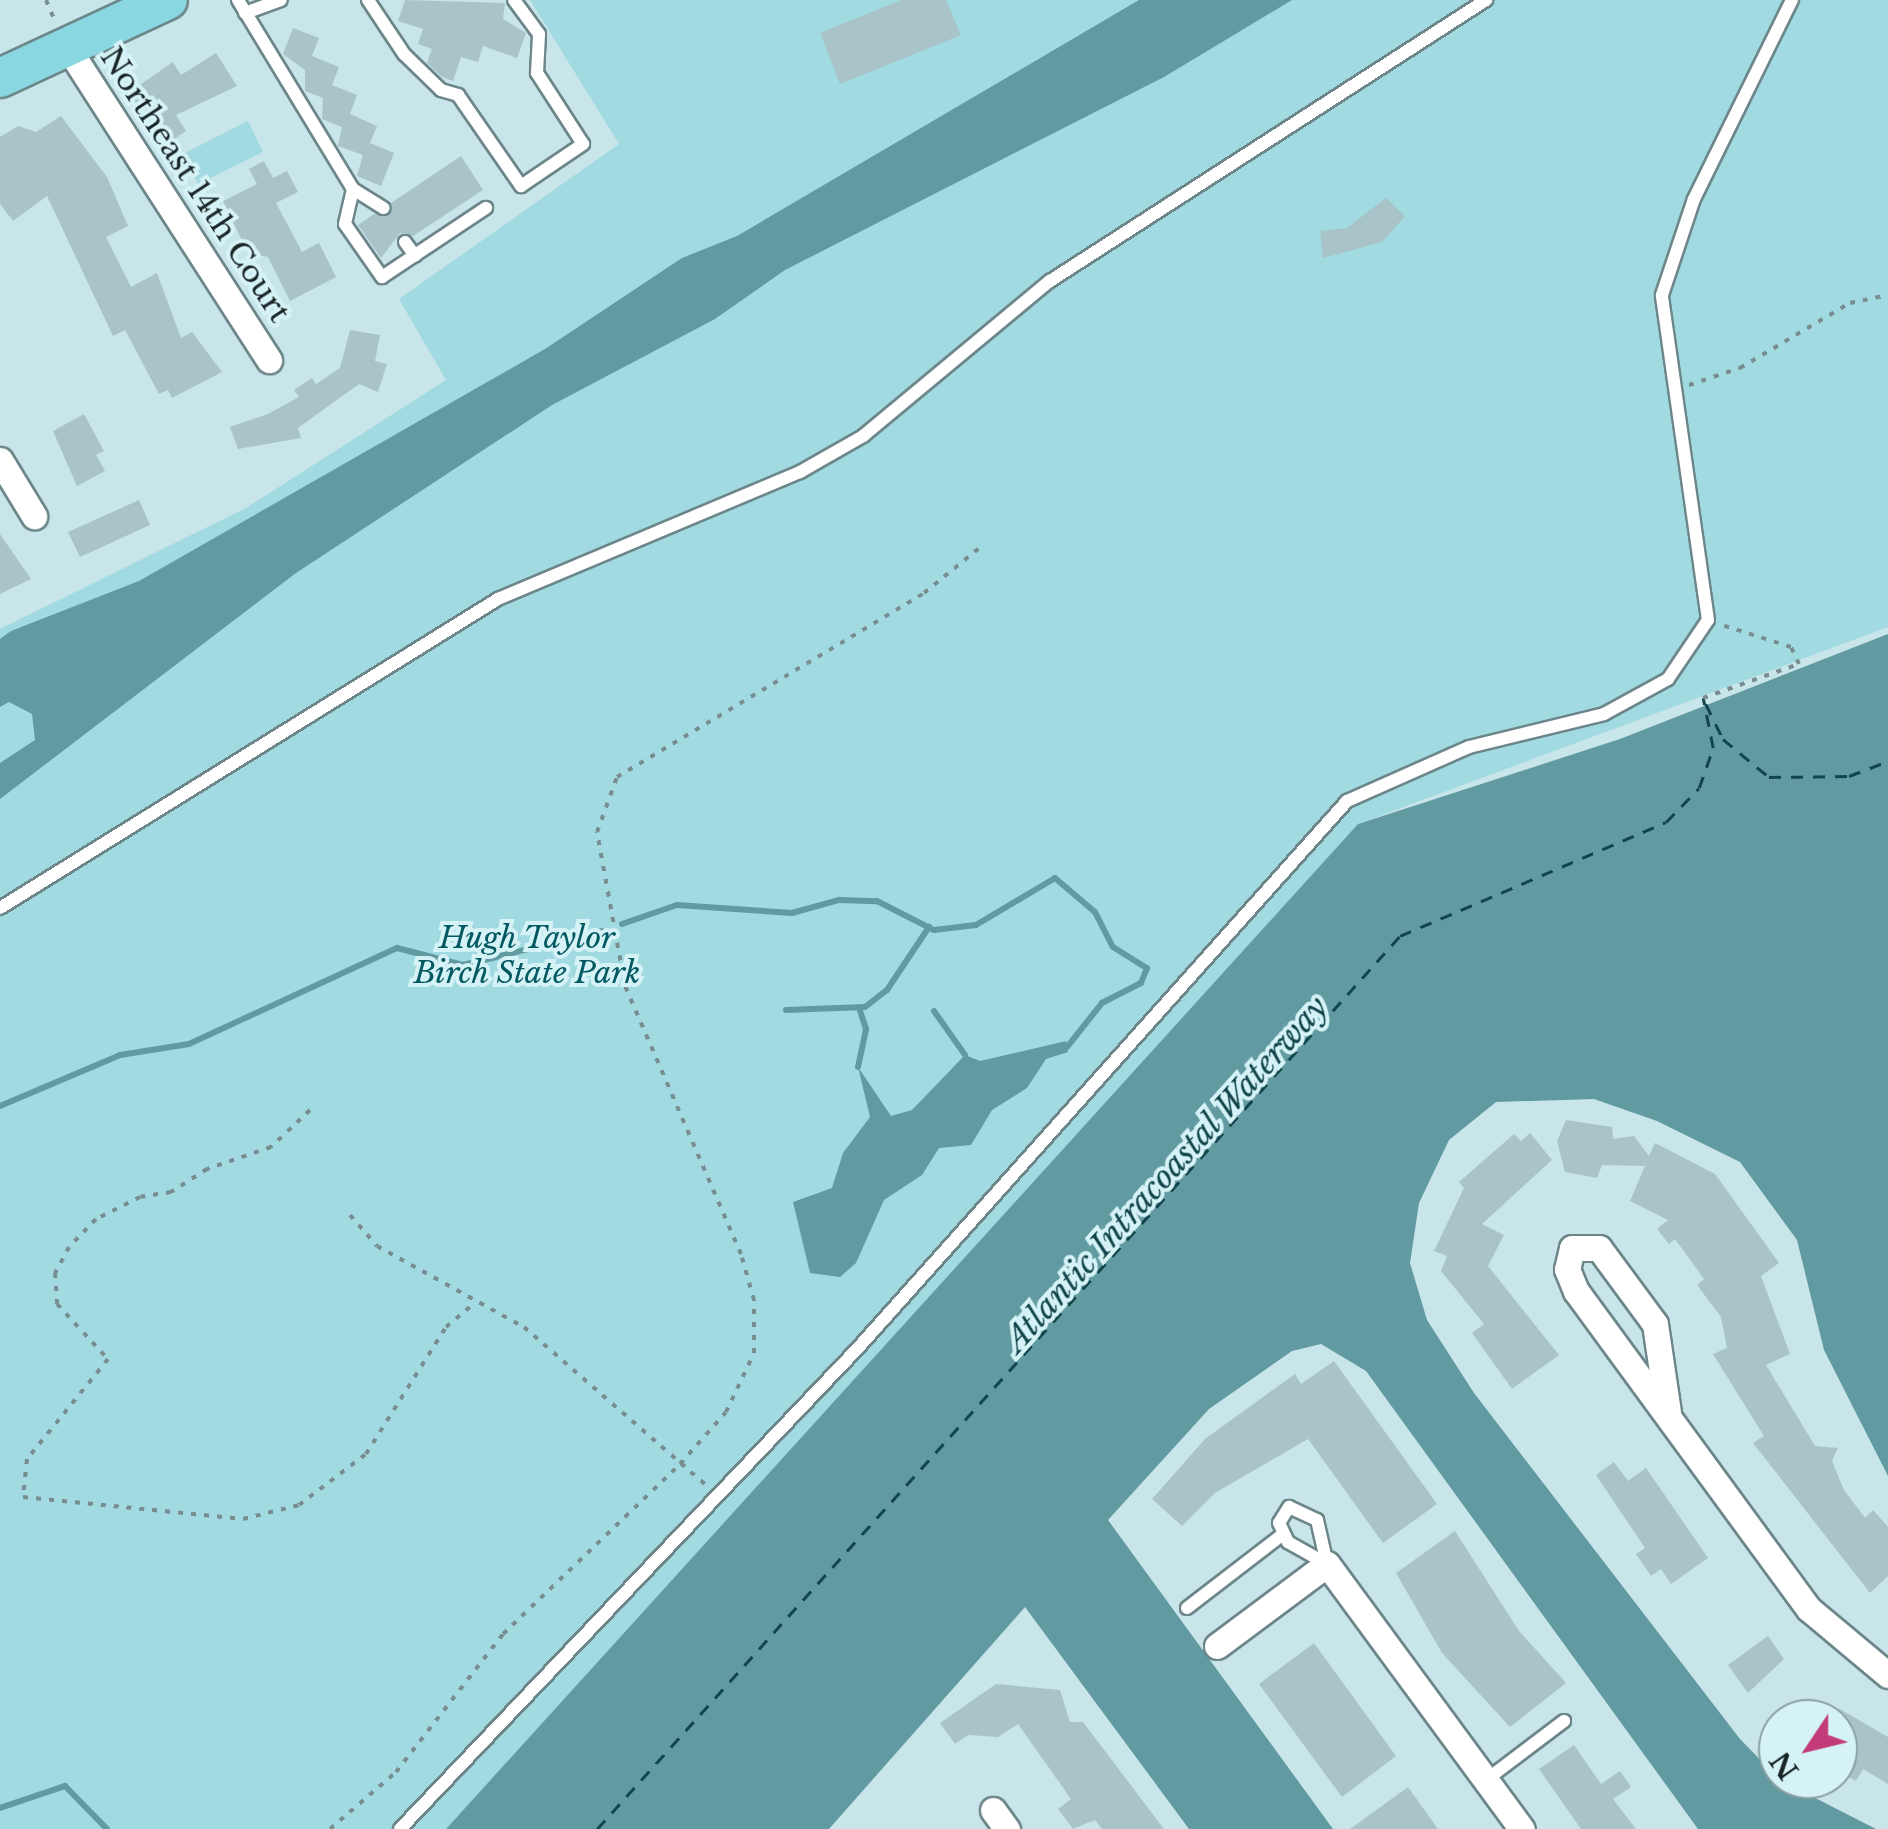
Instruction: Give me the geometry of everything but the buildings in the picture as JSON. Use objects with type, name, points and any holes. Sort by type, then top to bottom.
[{"type":"main road","points":[[0,78],[168,0]]},
{"type":"street","name":"Northeast 14th Court","points":[[66,46],[269,360]]},
{"type":"street","points":[[0,460],[34,516]]},
{"type":"street","points":[[1668,1412],[1655,1324],[1599,1248],[1572,1248],[1567,1269],[1576,1291],[1808,1608],[1888,1674]]},
{"type":"street","points":[[1218,1646],[1327,1564],[1522,1829]]},
{"type":"lane","points":[[282,0],[241,7],[353,189],[383,208]]},
{"type":"lane","points":[[368,0],[404,54],[441,90],[458,95],[521,186],[583,144],[538,72],[539,34],[514,0]]},
{"type":"lane","points":[[0,908],[498,600],[800,472],[864,436],[1050,280],[1486,0]]},
{"type":"lane","points":[[400,1829],[858,1348],[1347,801],[1469,748],[1604,714],[1668,679],[1707,612],[1700,522],[1673,388],[1662,295],[1694,199],[1792,0]]},
{"type":"lane","points":[[353,189],[345,224],[382,278],[486,208]]},
{"type":"lane","points":[[405,242],[414,256]]},
{"type":"lane","points":[[1289,1507],[1310,1513],[1327,1564],[1283,1534],[1280,1513],[1289,1507]]},
{"type":"lane","points":[[1187,1608],[1283,1534]]},
{"type":"lane","points":[[1486,1780],[1564,1721]]},
{"type":"path","points":[[1673,388],[1740,368],[1850,303],[1888,295]]},
{"type":"path","points":[[330,1829],[396,1772],[503,1634],[680,1464],[726,1412],[754,1352],[754,1300],[625,986],[596,832],[617,777],[924,593],[984,544]]},
{"type":"path","points":[[1703,698],[1800,664],[1792,647],[1732,635],[1707,612]]},
{"type":"path","points":[[310,1110],[271,1146],[208,1169],[171,1192],[140,1196],[96,1220],[68,1247],[55,1273],[58,1304],[108,1360],[26,1458],[23,1498],[243,1519],[300,1505],[366,1454],[446,1327],[473,1304]]},
{"type":"path","points":[[350,1215],[377,1246],[473,1304],[524,1327],[717,1494]]},
{"type":"green space","name":"Hugh Taylor Birch State Park","points":[[530,0],[1888,0],[1888,627],[1358,824],[446,1829],[0,1829],[0,629],[246,508],[446,380],[399,299],[619,144]]},
{"type":"green space","points":[[248,121],[263,152],[198,184],[183,154]]},
{"type":"water","points":[[1139,0],[1292,0],[1164,77],[785,270],[715,319],[552,405],[296,573],[0,799],[0,763],[35,740],[32,714],[9,702],[0,707],[0,639],[11,631],[139,581],[545,349],[682,258],[737,236]]},
{"type":"water","name":"Atlantic Intracoastal Waterway","points":[[1888,634],[1888,1476],[1824,1350],[1797,1240],[1740,1162],[1657,1121],[1594,1099],[1496,1102],[1449,1140],[1419,1203],[1410,1263],[1427,1320],[1474,1393],[1758,1757],[1758,1799],[1817,1799],[1876,1829],[1698,1829],[1366,1371],[1321,1344],[1292,1351],[1209,1409],[1108,1520],[1333,1829],[1189,1829],[1025,1607],[829,1829],[446,1829],[1358,824],[1620,739]]},
{"type":"water","points":[[1066,1041],[1068,1052],[1046,1059],[1027,1088],[992,1110],[971,1145],[939,1148],[922,1175],[884,1200],[856,1263],[840,1277],[810,1273],[793,1202],[832,1188],[843,1153],[870,1117],[858,1067],[891,1116],[912,1110],[965,1055],[980,1061]]},
{"type":"waterway","points":[[622,924],[677,905],[792,913],[839,900],[877,901],[934,930],[976,925],[1055,878],[1095,912],[1113,947],[1147,968],[1141,983],[1102,1003],[1067,1047]]},
{"type":"waterway","points":[[786,1010],[865,1007],[887,990],[929,927]]},
{"type":"waterway","points":[[0,1106],[120,1055],[189,1044],[397,948],[463,965],[602,931]]},
{"type":"waterway","points":[[858,1067],[866,1029],[859,1008]]},
{"type":"waterway","points":[[934,1011],[965,1055]]},
{"type":"waterway","points":[[0,1808],[65,1786],[107,1829]]},
{"type":"ferry route","points":[[597,1829],[1400,936],[1666,822],[1699,788],[1713,748],[1703,698]]},
{"type":"ferry route","points":[[1706,704],[1723,739],[1769,777],[1849,776],[1888,761]]}]
